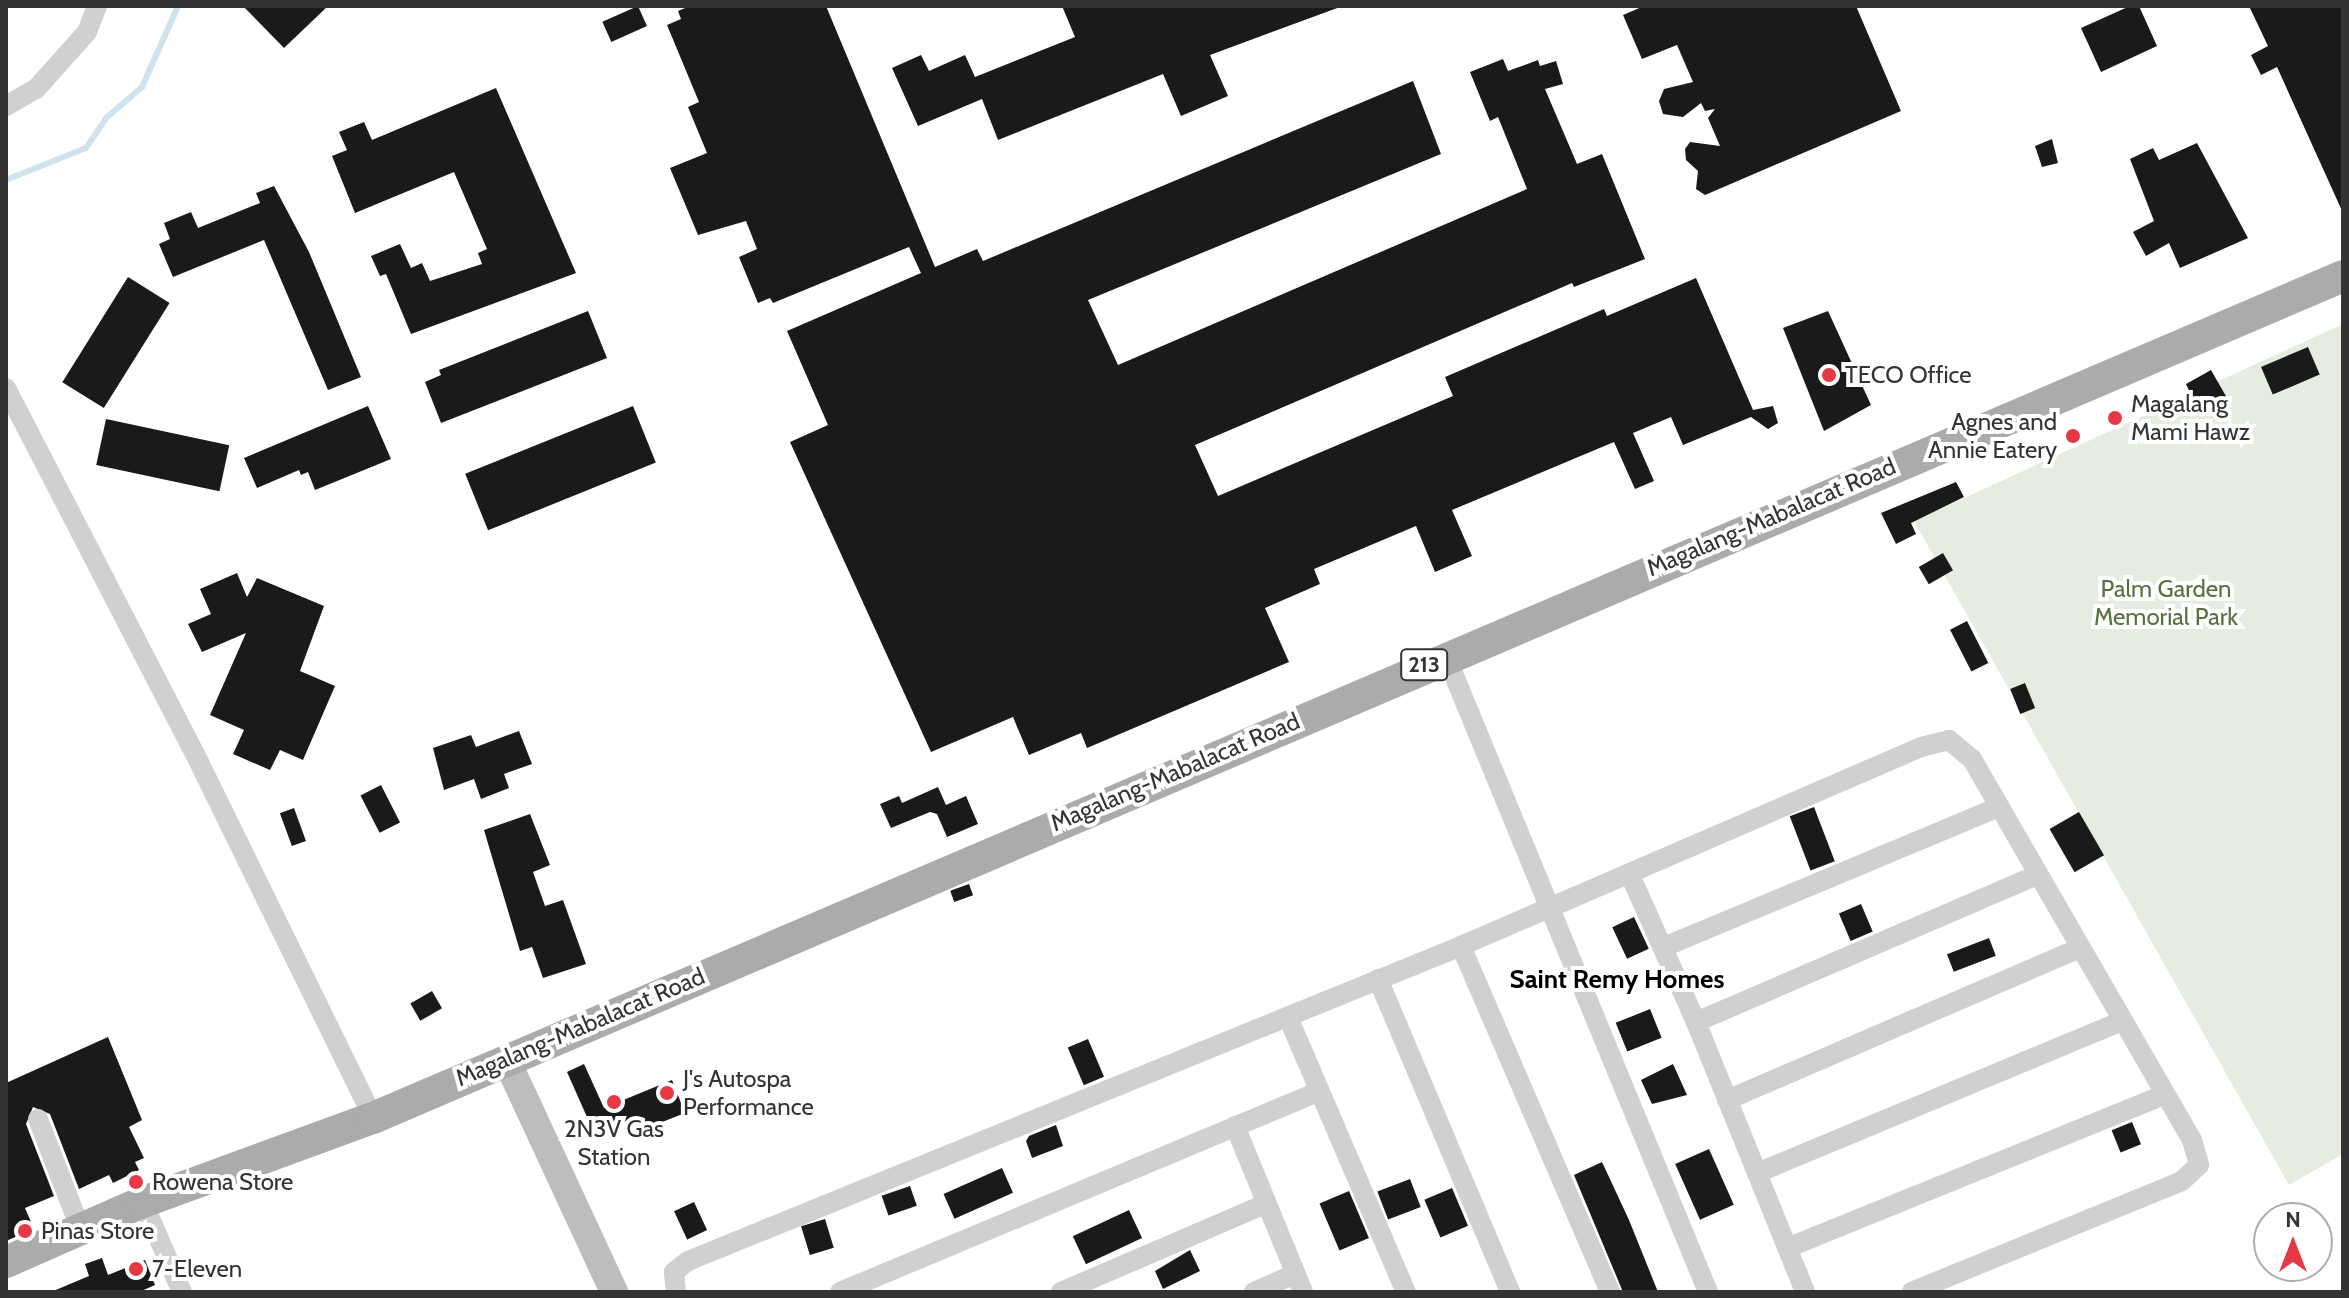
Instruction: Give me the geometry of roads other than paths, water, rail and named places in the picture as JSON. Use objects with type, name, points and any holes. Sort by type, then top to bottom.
[{"type":"main road","name":"Magalang-Mabalacat Road","points":[[6,1262],[143,1202],[373,1118],[1446,656],[2343,276]]},
{"type":"main road","points":[[506,1059],[614,1292]]},
{"type":"street","points":[[6,106],[36,89],[87,32],[97,6]]},
{"type":"street","points":[[6,388],[195,754],[373,1118]]},
{"type":"street","points":[[1446,656],[1708,1292]]},
{"type":"street","points":[[676,1292],[674,1272],[688,1261],[1461,946],[1941,741],[1965,750],[2199,1157],[2193,1174],[1912,1292]]},
{"type":"street","points":[[1664,947],[1999,807]]},
{"type":"street","points":[[1630,875],[1696,1022],[1805,1292]]},
{"type":"street","points":[[1696,1022],[2037,875]]},
{"type":"street","points":[[1461,946],[1610,1292]]},
{"type":"street","points":[[1727,1100],[2080,948]]},
{"type":"street","points":[[1378,979],[1510,1292]]},
{"type":"street","points":[[1288,1017],[1406,1292]]},
{"type":"street","points":[[1757,1173],[2123,1021]]},
{"type":"street","points":[[840,1292],[1320,1091]]},
{"type":"street","points":[[1787,1248],[2164,1095]]},
{"type":"street","points":[[38,1119],[80,1228]]},
{"type":"street","points":[[1235,1126],[1299,1283],[1254,1292]]},
{"type":"street","points":[[143,1202],[182,1292]]},
{"type":"street","points":[[1061,1292],[1265,1204]]},
{"type":"waterway","points":[[6,180],[86,148],[106,118],[142,87],[178,6]]},
{"type":"place","name":"TECO Office","points":[[1829,375]]},
{"type":"place","name":"Magalang Mami Hawz","points":[[2115,418]]},
{"type":"place","name":"Agnes and Annie Eatery","points":[[2073,436]]},
{"type":"place","name":"J's Autospa Performance","points":[[667,1093]]},
{"type":"place","name":"2N3V Gas Station","points":[[614,1102]]},
{"type":"place","name":"Rowena Store","points":[[136,1182]]},
{"type":"place","name":"Pinas Store","points":[[25,1231]]},
{"type":"place","name":"7-Eleven","points":[[136,1269]]},
{"type":"district","name":"Saint Remy Homes","points":[[1617,980]]},
{"type":"park label","name":"Palm Garden Memorial Park","points":[[2166,603]]}]
